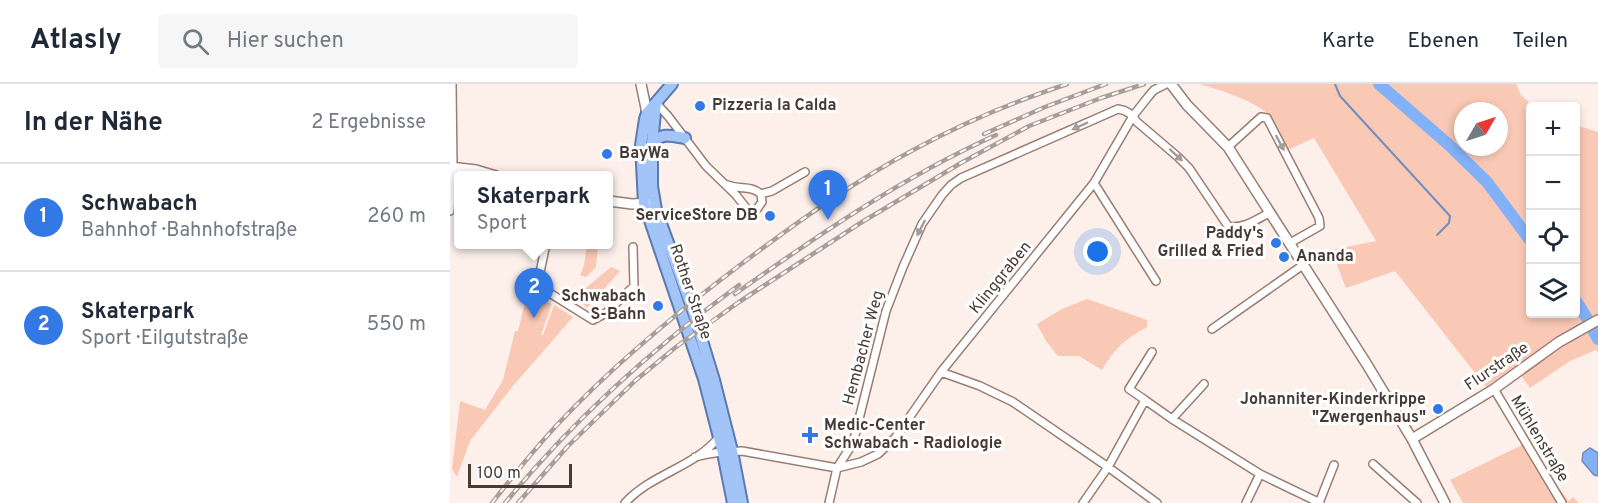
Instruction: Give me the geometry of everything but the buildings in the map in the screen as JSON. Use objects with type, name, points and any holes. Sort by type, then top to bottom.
[{"type":"main road","points":[[647,113],[672,84]]},
{"type":"main road","points":[[1171,84],[1187,105],[1228,147],[1366,363],[1412,439],[1445,503]]},
{"type":"main road","points":[[642,87],[656,103]]},
{"type":"main road","name":"Rother Straße","points":[[642,87],[647,113],[641,145],[649,203],[704,379],[719,436],[727,452],[742,503]]},
{"type":"main road","name":"Rother Straße","points":[[649,203],[652,186],[652,143],[656,103]]},
{"type":"main road","points":[[652,143],[667,134],[685,138]]},
{"type":"main road","points":[[452,167],[479,171]]},
{"type":"main road","points":[[613,202],[649,203]]},
{"type":"main road","name":"Rother Straße","points":[[649,203],[656,210],[692,308],[714,380],[727,452],[733,503]]},
{"type":"main road","name":"Flurstraße","points":[[1412,439],[1494,389],[1559,342],[1598,320]]},
{"type":"street","points":[[450,211],[452,84]]},
{"type":"street","name":"Klinggraben","points":[[837,468],[861,462],[878,454],[895,438],[941,372],[1094,183],[1133,116],[1154,90],[1166,84]]},
{"type":"street","points":[[656,103],[706,166],[723,183],[736,195],[750,213],[762,202],[761,194],[756,189],[735,188],[723,183]]},
{"type":"street","name":"Hembacher Weg","points":[[829,503],[837,468],[853,443],[886,311],[922,224],[942,195],[961,178],[1118,109],[1133,116]]},
{"type":"street","points":[[1133,116],[1190,168],[1228,226],[1235,228],[1269,213]]},
{"type":"street","points":[[1228,147],[1261,117],[1267,118],[1319,218],[1320,226],[1290,243]]},
{"type":"street","points":[[761,194],[772,191],[805,172]]},
{"type":"street","points":[[1094,183],[1156,281]]},
{"type":"street","points":[[545,249],[539,277],[548,292],[593,320],[606,313],[634,286],[633,247]]},
{"type":"street","points":[[1212,329],[1303,265]]},
{"type":"street","points":[[1152,352],[1128,388],[1172,419],[1260,474],[1319,503],[1334,465]]},
{"type":"street","points":[[941,372],[980,386],[1013,402],[1157,503]]},
{"type":"street","points":[[1172,419],[1203,384]]},
{"type":"street","name":"Mühlenstraße","points":[[1494,389],[1562,503]]},
{"type":"street","points":[[1083,503],[1108,467],[1145,400]]},
{"type":"street","points":[[625,503],[656,479],[695,458],[714,444],[719,436]]},
{"type":"street","points":[[695,458],[709,454],[742,451],[837,468]]},
{"type":"street","points":[[1373,464],[1417,503]]},
{"type":"street","points":[[1246,503],[1260,474]]},
{"type":"shaded area","points":[[1200,84],[1516,84],[1521,95],[1529,102],[1526,102],[1526,318],[1580,318],[1580,126],[1598,132],[1598,353],[1596,350],[1570,361],[1530,388],[1512,369],[1486,387],[1395,271],[1346,288],[1331,250],[1376,241],[1314,138],[1288,150],[1270,116],[1237,97]]},
{"type":"shaded area","points":[[586,249],[598,249],[596,267],[586,277],[580,275]]},
{"type":"shaded area","points":[[611,267],[620,271],[587,308],[575,297]]},
{"type":"shaded area","points":[[528,290],[552,304],[541,335],[543,335],[554,305],[573,317],[513,386],[470,441],[457,477],[452,469],[460,401],[485,410],[503,380]]},
{"type":"shaded area","points":[[1087,299],[1147,320],[1147,327],[1121,345],[1102,370],[1079,356],[1058,356],[1046,341],[1037,324],[1062,309]]},
{"type":"shaded area","points":[[1524,444],[1569,501],[1573,497],[1579,503],[1463,503],[1450,480]]},
{"type":"water","points":[[1590,448],[1598,453],[1598,476],[1594,475],[1582,461],[1583,453]]},
{"type":"waterway","points":[[1335,84],[1340,96],[1450,216],[1449,223],[1437,235]]},
{"type":"waterway","points":[[1379,84],[1448,144],[1487,182],[1526,235]]},
{"type":"waterway","points":[[1580,307],[1598,339]]},
{"type":"railway","points":[[492,503],[547,435],[599,383],[644,342],[782,234],[848,188],[917,148],[991,113],[1067,84]]},
{"type":"railway","points":[[984,134],[1045,107],[1106,84]]},
{"type":"railway","points":[[518,503],[568,446],[636,380],[676,347],[739,302],[862,222],[961,163],[1029,126],[1144,84]]},
{"type":"railway","points":[[735,294],[894,188],[961,151],[996,135]]},
{"type":"railway","points":[[505,503],[558,443],[615,386],[739,285]]},
{"type":"place","name":"Pizzeria la Calda","points":[[700,106]]},
{"type":"place","name":"BayWa","points":[[607,154]]},
{"type":"place","name":"ServiceStore DB","points":[[770,216]]},
{"type":"place","name":"Schwabach","points":[[828,220]]},
{"type":"place","name":"Paddy's Grilled & Fried","points":[[1276,243]]},
{"type":"place","name":"Ananda","points":[[1284,257]]},
{"type":"place","name":"Schwabach S-Bahn","points":[[658,306]]},
{"type":"place","name":"Skaterpark","points":[[534,318]]},
{"type":"place","name":"Johanniter-Kinderkrippe \"Zwergenhaus\"","points":[[1438,409]]},
{"type":"place","name":"Medic-Center Schwabach - Radiologie","points":[[810,435]]}]
